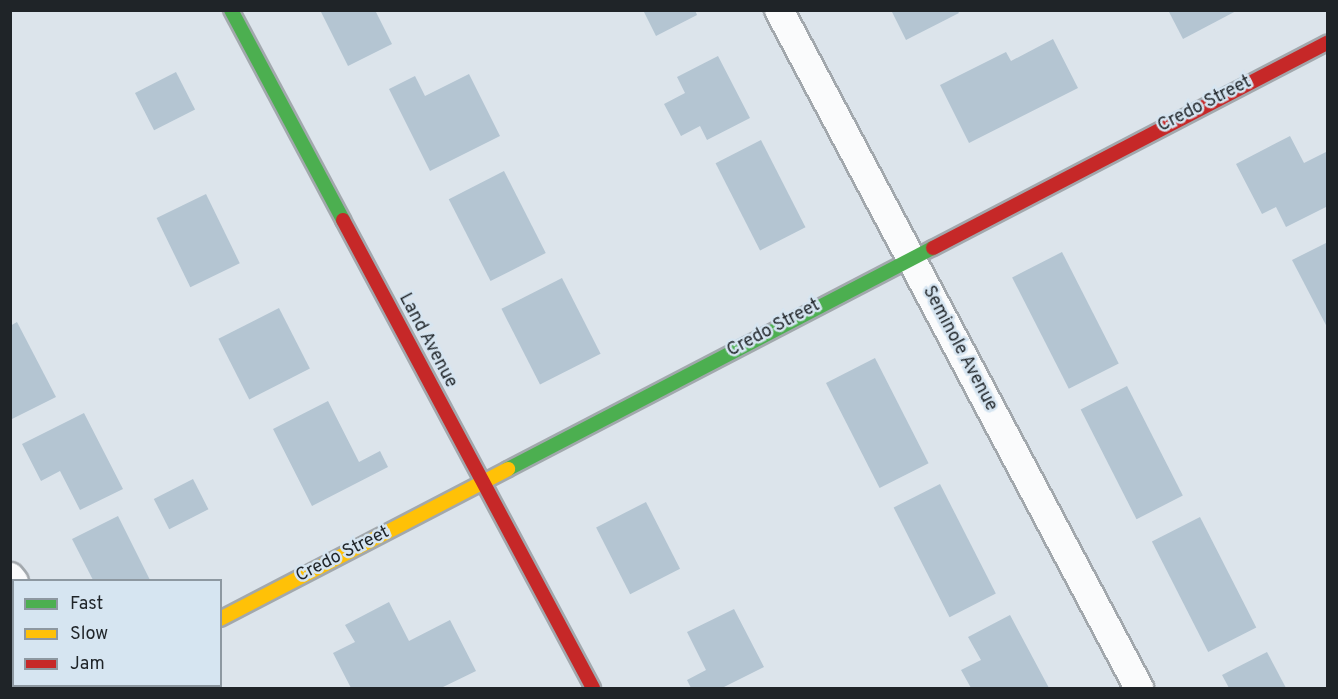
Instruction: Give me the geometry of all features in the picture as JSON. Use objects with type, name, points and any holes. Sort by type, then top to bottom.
[{"type":"street","name":"Land Avenue","points":[[231,10],[593,688]]},
{"type":"street","name":"Seminole Avenue","points":[[779,10],[1139,688]]},
{"type":"street","name":"Credo Street","points":[[222,617],[483,483],[910,257],[1328,42]]},
{"type":"building","points":[[320,10],[375,10],[392,44],[348,66]]},
{"type":"building","points":[[643,10],[695,10],[697,15],[656,36]]},
{"type":"building","points":[[891,10],[957,10],[959,13],[906,40]]},
{"type":"building","points":[[1168,10],[1238,10],[1183,39]]},
{"type":"building","points":[[1053,39],[1078,88],[969,143],[940,85],[1006,52],[1011,61]]},
{"type":"building","points":[[718,56],[750,118],[707,140],[700,126],[681,136],[664,104],[685,93],[677,77]]},
{"type":"building","points":[[176,72],[195,109],[154,130],[135,93]]},
{"type":"building","points":[[469,74],[500,136],[430,171],[389,89],[415,76],[425,96]]},
{"type":"building","points":[[1290,136],[1304,163],[1326,152],[1328,206],[1286,227],[1276,207],[1262,214],[1236,164]]},
{"type":"building","points":[[761,140],[805,227],[760,250],[716,163]]},
{"type":"building","points":[[504,171],[546,253],[491,281],[449,199]]},
{"type":"building","points":[[206,194],[240,263],[190,287],[157,218]]},
{"type":"building","points":[[1328,242],[1328,329],[1292,260]]},
{"type":"building","points":[[1062,252],[1119,363],[1069,389],[1012,277]]},
{"type":"building","points":[[562,278],[601,354],[540,385],[501,309]]},
{"type":"building","points":[[279,308],[310,369],[249,399],[218,339]]},
{"type":"building","points":[[17,322],[56,397],[10,420],[10,326]]},
{"type":"building","points":[[875,358],[929,463],[880,488],[826,383]]},
{"type":"building","points":[[1127,386],[1183,496],[1137,519],[1081,410]]},
{"type":"building","points":[[328,401],[359,462],[380,451],[388,467],[312,506],[273,429]]},
{"type":"building","points":[[84,413],[123,489],[80,510],[60,471],[41,481],[22,444]]},
{"type":"building","points":[[193,479],[208,509],[169,529],[154,499]]},
{"type":"building","points":[[940,484],[996,594],[950,617],[894,508]]},
{"type":"building","points":[[646,502],[680,569],[630,594],[596,527]]},
{"type":"building","points":[[118,516],[150,579],[92,579],[72,539]]},
{"type":"building","points":[[1200,517],[1256,627],[1208,652],[1152,542]]},
{"type":"building","points":[[389,602],[409,641],[450,620],[476,671],[441,688],[351,688],[333,653],[355,642],[345,625]]},
{"type":"building","points":[[734,609],[764,667],[722,688],[691,688],[687,680],[706,670],[687,632]]},
{"type":"building","points":[[1010,615],[1049,688],[971,688],[961,670],[981,660],[968,637]]},
{"type":"building","points":[[1267,652],[1286,688],[1229,688],[1222,675]]},
{"type":"traffic: fast","points":[[231,10],[343,220]]},
{"type":"traffic: fast","points":[[508,469],[933,248]]},
{"type":"traffic: slow","points":[[222,618],[508,469]]},
{"type":"traffic: jam","points":[[933,248],[1328,42]]},
{"type":"traffic: jam","points":[[343,220],[593,688]]}]
